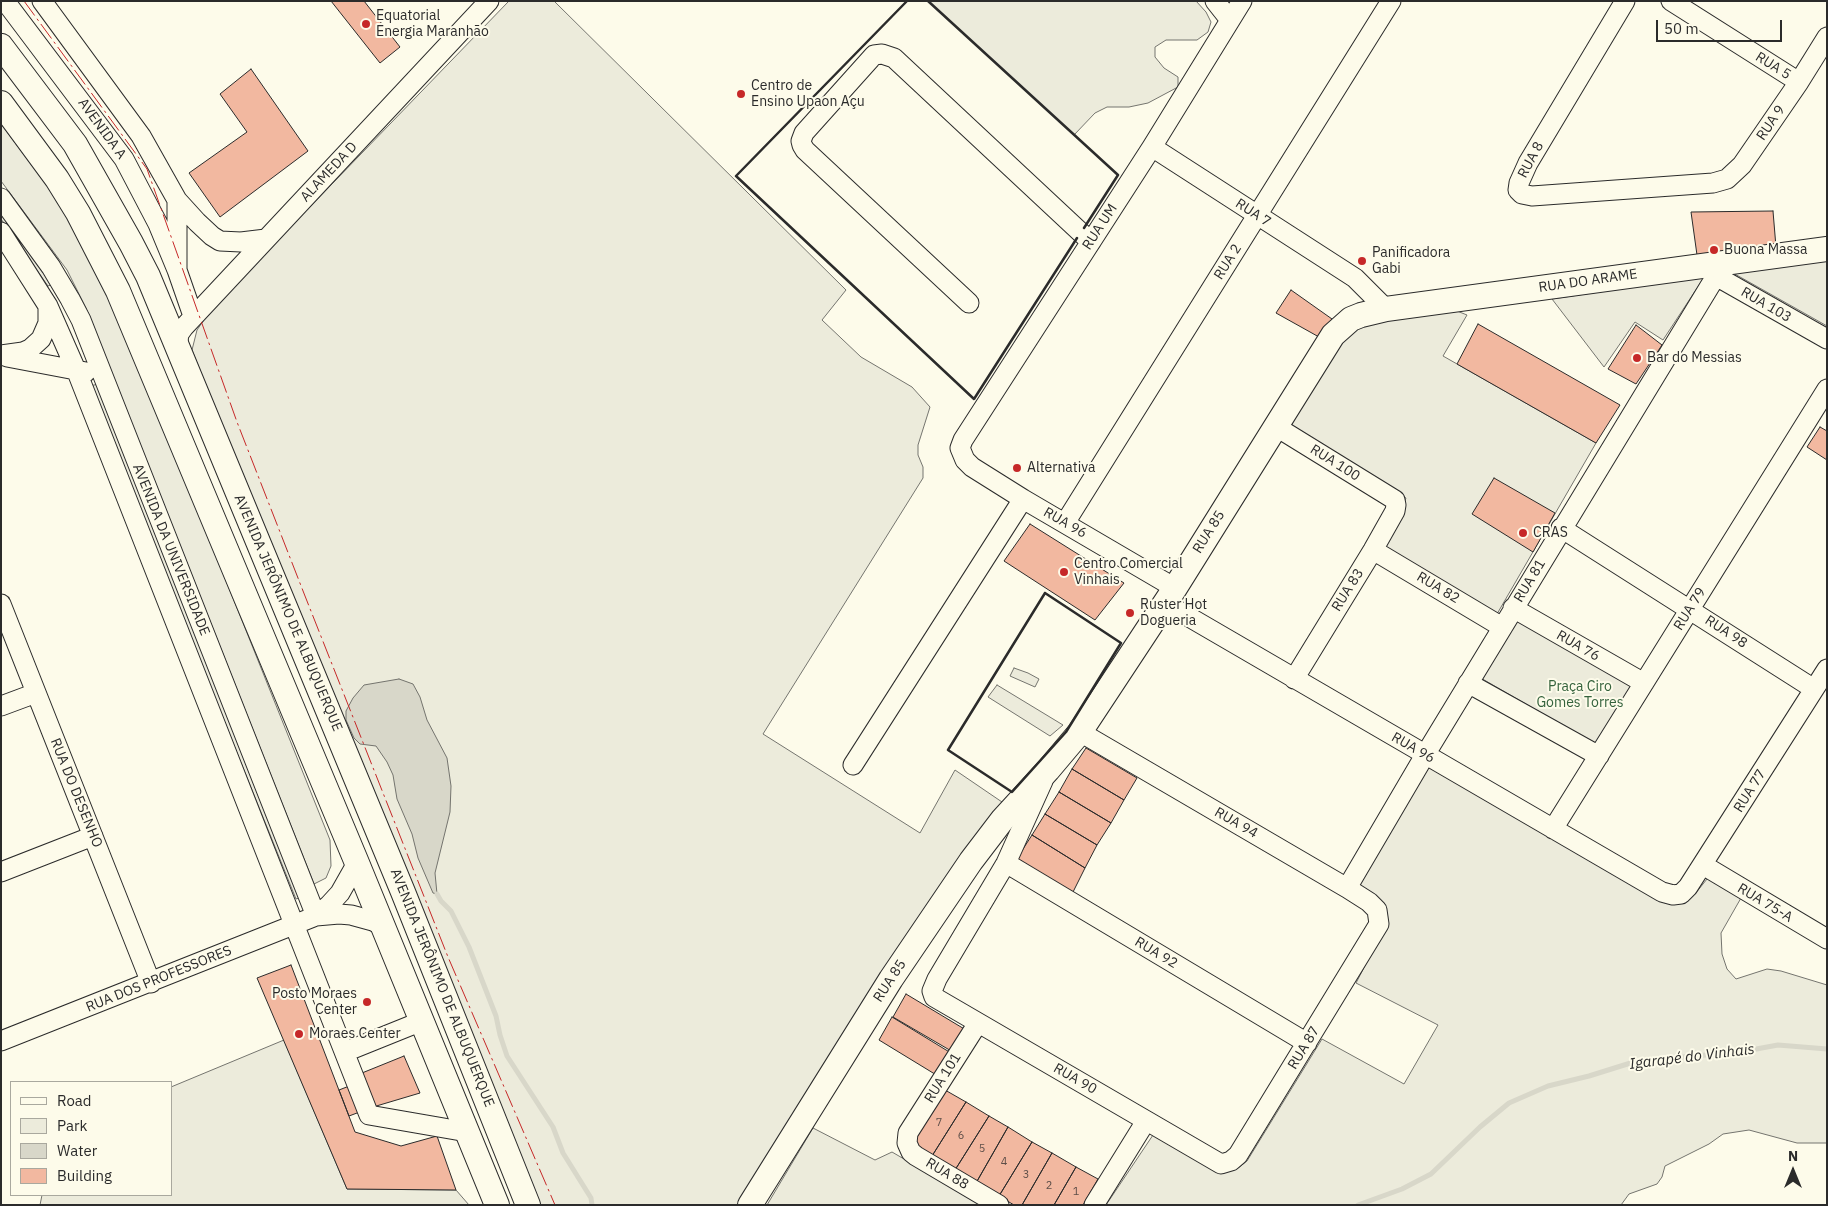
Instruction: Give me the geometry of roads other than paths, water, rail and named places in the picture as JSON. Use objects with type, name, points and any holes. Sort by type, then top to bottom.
[{"type":"main road","name":"AVENIDA JERÔNIMO DE ALBUQUERQUE","points":[[1,46],[75,144],[89,166],[148,276],[403,892],[528,1205]]},
{"type":"main road","points":[[1,103],[57,179],[78,213],[118,291],[357,863],[497,1205]]},
{"type":"main road","name":"RUA DO ARAME","points":[[1351,319],[1386,309],[1716,270],[1827,249]]},
{"type":"main road","name":"RUA 85","points":[[750,1205],[891,979],[971,861],[1003,819],[1080,732],[1170,596],[1333,336],[1351,319]]},
{"type":"street","name":"AVENIDA A","points":[[5,1],[124,159],[150,207],[177,270],[193,316]]},
{"type":"street","name":"AVENIDA A","points":[[42,1],[141,136],[177,200],[204,229],[220,240],[241,242],[266,239]]},
{"type":"street","name":"ALAMEDA D","points":[[177,347],[181,330],[193,316],[489,1]]},
{"type":"street","points":[[1215,1],[1230,20]]},
{"type":"street","name":"RUA UM","points":[[961,454],[960,448],[963,440],[1152,147],[1242,1]]},
{"type":"street","name":"RUA 2","points":[[1064,523],[1391,1]]},
{"type":"street","name":"RUA 8","points":[[1625,1],[1528,163],[1519,181],[1518,190],[1522,194],[1532,196],[1713,183],[1727,179]]},
{"type":"street","name":"RUA 5","points":[[1672,1],[1799,82]]},
{"type":"street","name":"RUA 9","points":[[1727,179],[1742,165],[1799,82],[1827,37]]},
{"type":"street","points":[[969,304],[805,150],[802,144],[801,141],[804,133],[874,55],[882,54],[894,58],[1091,242]]},
{"type":"street","name":"RUA 7","points":[[1152,147],[1354,278],[1386,309]]},
{"type":"street","name":"AVENIDA DA UNIVERSIDADE","points":[[1,198],[46,260],[70,299],[100,369],[316,916]]},
{"type":"street","name":"AVENIDA A","points":[[177,200],[177,270]]},
{"type":"street","name":"AVENIDA DA UNIVERSIDADE","points":[[1,232],[48,306],[77,372],[369,1114],[467,1132]]},
{"type":"street","name":"RUA 103","points":[[1716,270],[1827,339]]},
{"type":"street","name":"RUA 81","points":[[1347,888],[1716,270]]},
{"type":"street","points":[[1351,319],[1356,305],[1357,292],[1354,278]]},
{"type":"street","points":[[1,356],[30,349],[41,339],[48,324],[48,306],[52,301],[59,298],[70,299]]},
{"type":"street","points":[[1,356],[77,372],[100,369]]},
{"type":"street","name":"RUA 79","points":[[1553,829],[1827,389]]},
{"type":"street","name":"RUA 100","points":[[1275,426],[1395,500]]},
{"type":"street","name":"RUA 96","points":[[961,454],[972,466],[1064,523],[1294,679],[1662,892]]},
{"type":"street","points":[[853,765],[1023,498]]},
{"type":"street","name":"RUA 83","points":[[1294,679],[1373,550],[1395,511],[1395,500]]},
{"type":"street","name":"RUA 98","points":[[1561,528],[1814,689]]},
{"type":"street","name":"RUA 82","points":[[1373,550],[1502,627]]},
{"type":"street","name":"RUA DO DESENHO","points":[[1,604],[151,983]]},
{"type":"street","name":"RUA 76","points":[[1513,608],[1644,683]]},
{"type":"street","name":"RUA 77","points":[[1662,892],[1672,896],[1681,894],[1688,887],[1827,669]]},
{"type":"street","points":[[1468,683],[1599,756]]},
{"type":"street","points":[[1,706],[36,692]]},
{"type":"street","name":"RUA 94","points":[[1080,732],[1369,902],[1377,910],[1379,924]]},
{"type":"street","name":"RUA 85","points":[[932,991],[937,979],[1006,863],[1048,770]]},
{"type":"street","points":[[1,872],[93,836]]},
{"type":"street","name":"RUA DOS PROFESSORES","points":[[1,1041],[316,916],[329,906],[340,893],[357,863]]},
{"type":"street","name":"RUA 92","points":[[1006,863],[1307,1043]]},
{"type":"street","name":"RUA 75-A","points":[[1703,865],[1827,939]]},
{"type":"street","name":"RUA DOS PROFESSORES","points":[[316,916],[351,915],[383,926]]},
{"type":"street","name":"RUA 87","points":[[1221,1164],[1231,1161],[1238,1155],[1379,924]]},
{"type":"street","name":"RUA 90","points":[[932,991],[938,1001],[1221,1164]]},
{"type":"street","points":[[344,1052],[422,1021]]},
{"type":"street","name":"RUA 101","points":[[908,1133],[978,1024]]},
{"type":"street","points":[[1094,1205],[1146,1121]]},
{"type":"street","name":"RUA 88","points":[[908,1133],[907,1143],[911,1152],[999,1205]]},
{"type":"water","points":[[399,679],[413,684],[420,697],[427,720],[447,758],[451,786],[450,812],[435,873],[437,894],[433,893],[418,858],[412,834],[397,799],[393,775],[387,762],[376,746],[360,744],[354,738],[346,720],[346,711],[353,698],[364,685]]},
{"type":"waterway","points":[[437,894],[451,911],[469,947],[496,1016],[507,1056],[553,1127],[563,1153],[591,1198],[592,1205]]},
{"type":"waterway","name":"Igarapé do Vinhais","points":[[1358,1205],[1402,1189],[1431,1174],[1480,1127],[1509,1103],[1548,1086],[1637,1061],[1740,1052],[1778,1045],[1827,1049]]},
{"type":"place","name":"Equatorial Energia Maranhão","points":[[366,24]]},
{"type":"place","name":"Centro de Ensino Upaon Açu","points":[[741,94]]},
{"type":"place","name":"Buona Massa","points":[[1714,250]]},
{"type":"place","name":"Panificadora Gabi","points":[[1362,261]]},
{"type":"place","name":"Bar do Messias","points":[[1637,358]]},
{"type":"place","name":"Alternativa","points":[[1017,468]]},
{"type":"place","name":"CRAS","points":[[1523,533]]},
{"type":"place","name":"Centro Comercial Vinhais","points":[[1064,572]]},
{"type":"place","name":"Ruster Hot Dogueria","points":[[1130,613]]},
{"type":"place","name":"Posto Moraes Center","points":[[367,1002]]},
{"type":"place","name":"Moraes Center","points":[[299,1034]]},
{"type":"park label","name":"Praça Ciro Gomes Torres","points":[[1580,696]]}]
